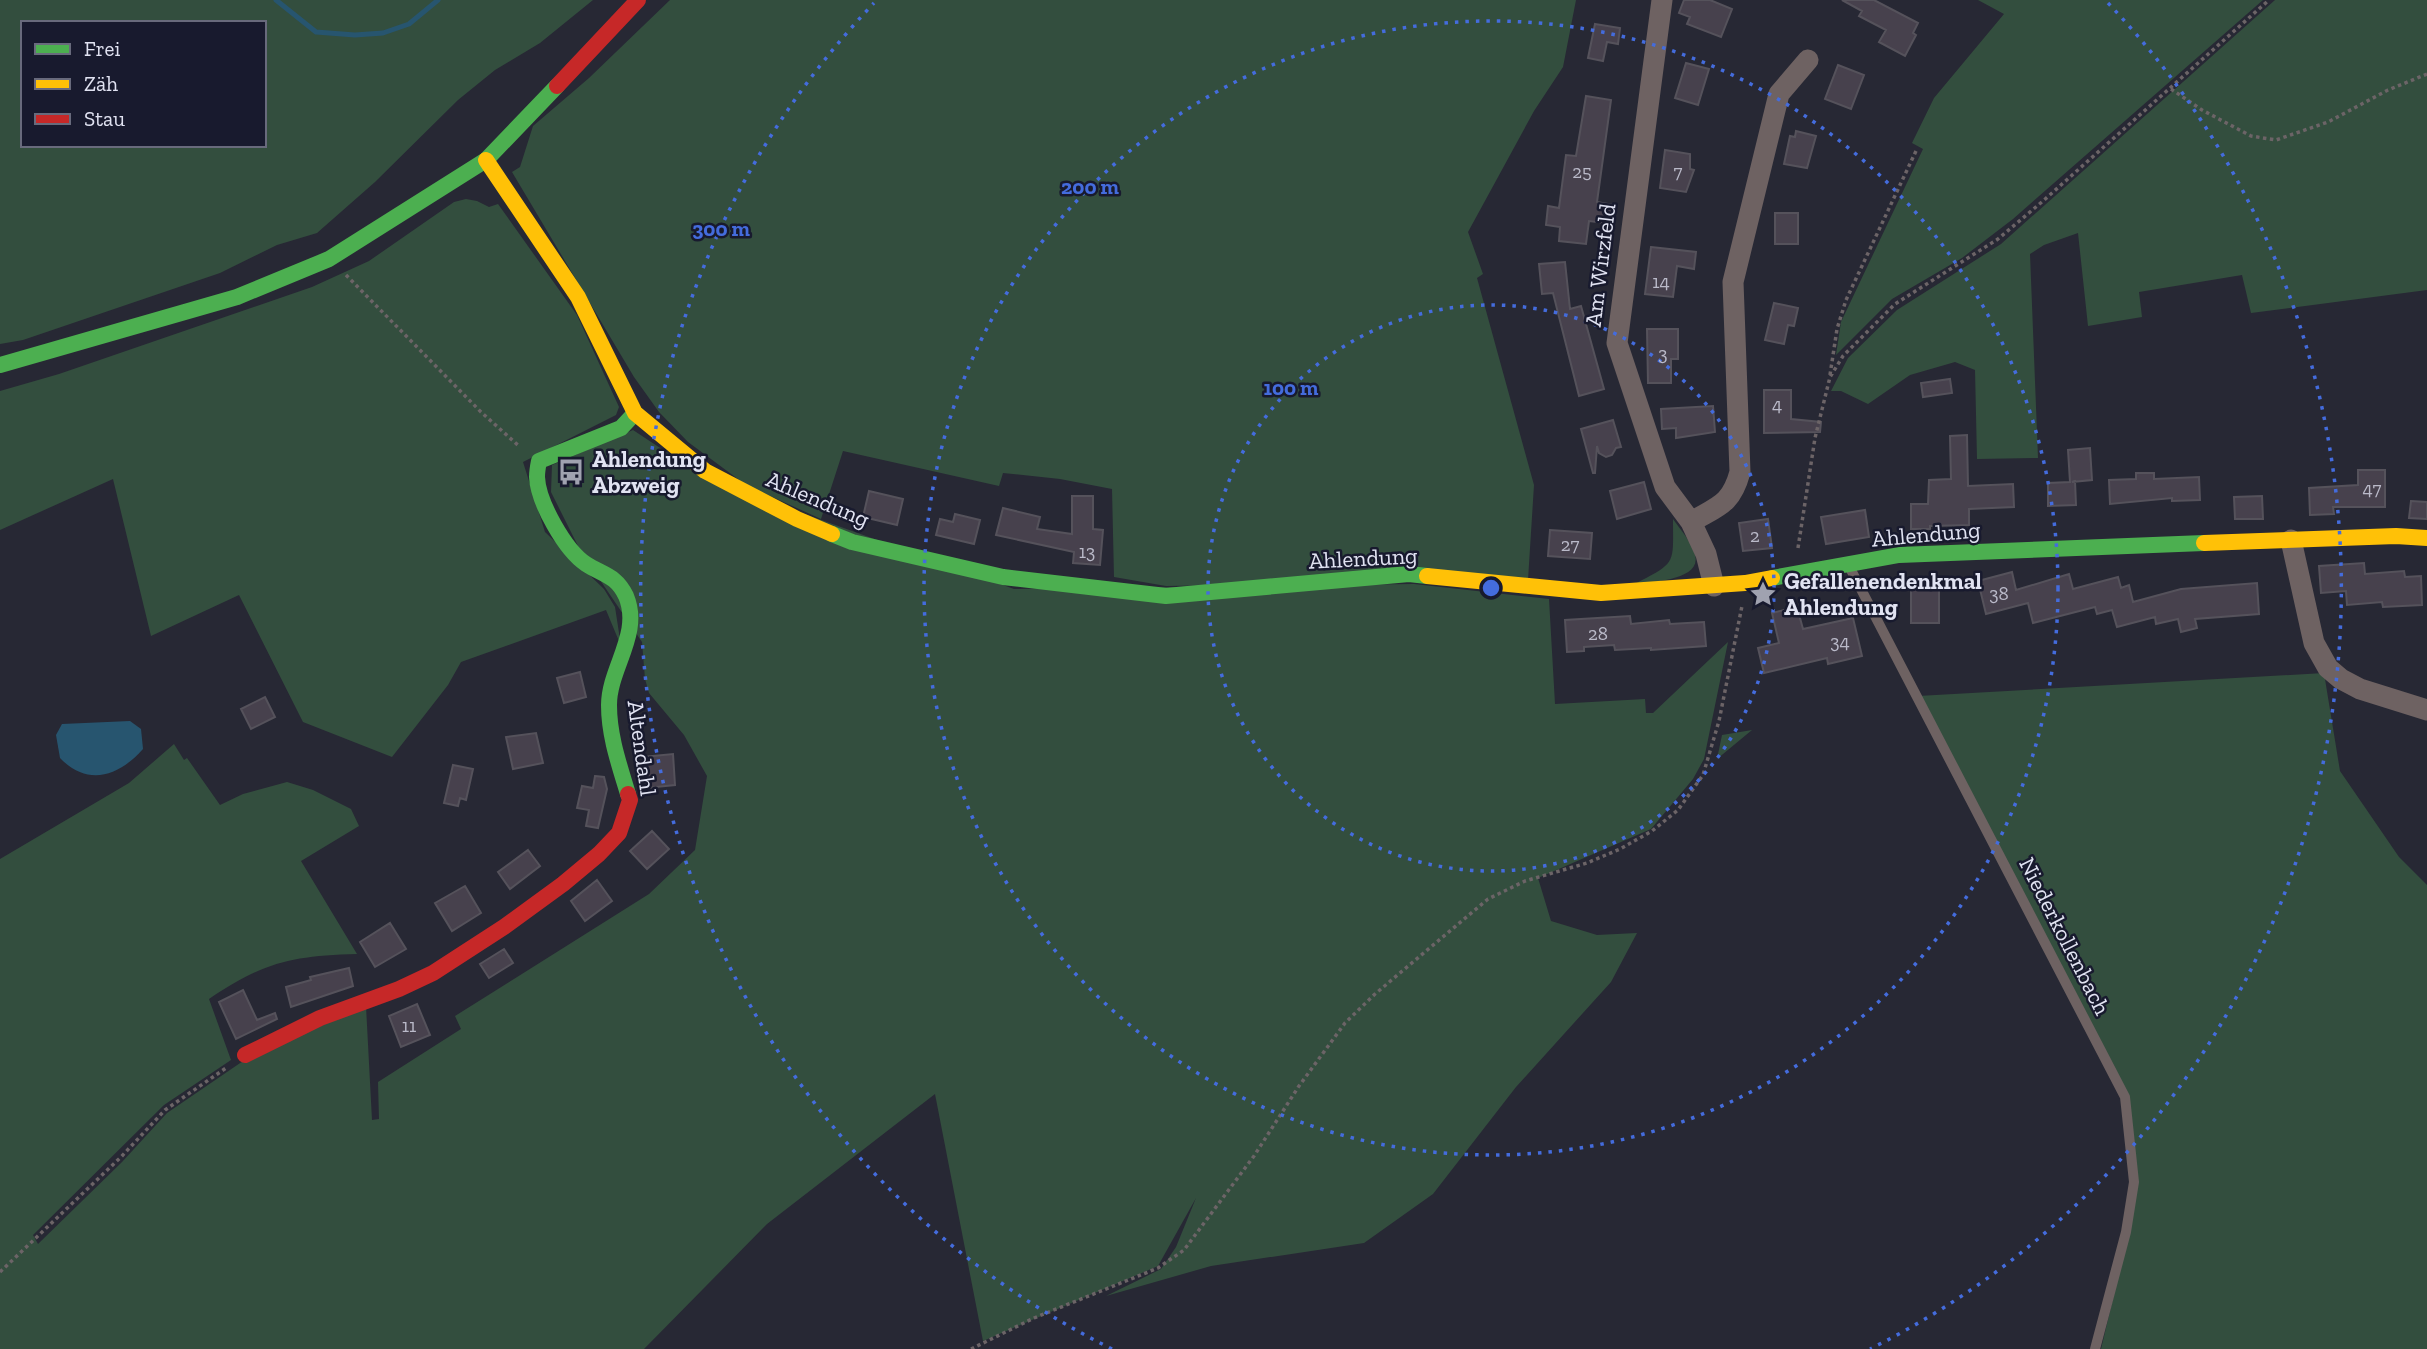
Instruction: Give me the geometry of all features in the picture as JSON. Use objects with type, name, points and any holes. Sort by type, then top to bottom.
[{"type":"street","points":[[0,365],[236,297],[329,259],[486,160],[638,0]]},
{"type":"street","name":"Am Wirzfeld","points":[[1662,0],[1617,343],[1665,487],[1691,522],[1706,554],[1714,586]]},
{"type":"street","points":[[1691,522],[1726,502],[1738,481],[1740,472],[1733,282],[1779,94],[1808,60]]},
{"type":"street","name":"Ahlendung","points":[[486,160],[578,297],[635,413],[705,471],[797,519],[852,542],[1003,576],[1166,596],[1409,574],[1601,593],[1745,583],[1899,555],[2396,536],[2427,538]]},
{"type":"street","points":[[538,461],[621,428],[635,413]]},
{"type":"street","name":"Altendahl","points":[[245,1055],[320,1018],[399,989],[433,973],[504,927],[563,884],[620,833],[630,800],[613,745],[610,703],[614,677],[628,639],[630,616],[626,597],[614,578],[584,563],[566,545],[543,500],[537,478],[538,461]]},
{"type":"street","points":[[2291,540],[2314,643],[2328,668],[2360,689],[2427,710]]},
{"type":"lane","name":"Niederkollenbach","points":[[1849,565],[2125,1097],[2134,1182],[2126,1231],[2095,1349]]},
{"type":"path","points":[[1830,377],[1843,356],[1895,304],[1998,239],[2269,0]]},
{"type":"path","points":[[2171,89],[2202,110],[2252,136],[2276,140],[2328,122],[2388,90],[2427,74]]},
{"type":"path","points":[[1790,574],[1801,540],[1815,438],[1830,377],[1837,329],[1846,300],[1916,151]]},
{"type":"path","points":[[329,259],[372,299],[481,412],[538,461]]},
{"type":"path","points":[[971,1349],[1034,1318],[1158,1268],[1184,1250],[1254,1156],[1299,1086],[1338,1034],[1375,994],[1488,899],[1525,881],[1587,863],[1620,849],[1652,831],[1678,810],[1703,775],[1707,764],[1722,708],[1745,583]]},
{"type":"path","points":[[0,1272],[121,1157],[165,1110],[245,1055]]},
{"type":"green space","points":[[0,0],[593,0],[540,43],[495,70],[458,100],[375,182],[317,233],[277,245],[220,273],[23,340],[0,344]]},
{"type":"green space","points":[[670,0],[1576,0],[1563,67],[1534,111],[1468,232],[1483,274],[1477,278],[1534,485],[1528,580],[1166,586],[1114,577],[1112,489],[1060,479],[1003,473],[999,486],[843,451],[821,519],[746,485],[688,442],[659,412],[634,377],[512,172],[520,167],[533,126],[589,78]]},
{"type":"green space","points":[[1978,0],[2263,0],[2013,219],[1962,258],[1892,299],[1836,355],[1841,322],[1923,149],[1912,143],[1934,98],[2004,14]]},
{"type":"green space","points":[[2275,0],[2427,0],[2427,290],[2251,313],[2242,275],[2139,292],[2142,317],[2088,326],[2078,233],[2044,245],[2030,254],[2038,458],[1977,459],[1975,370],[1955,362],[1910,375],[1868,404],[1841,391],[1831,391],[1848,358],[1897,310],[2001,244]]},
{"type":"green space","points":[[466,199],[489,207],[498,204],[577,315],[619,407],[616,415],[523,462],[545,532],[604,589],[615,607],[621,646],[606,610],[461,662],[448,685],[392,757],[303,722],[239,595],[151,636],[113,479],[0,530],[0,391],[59,374],[312,287],[369,261],[454,202]]},
{"type":"green space","points":[[633,430],[707,479],[1014,589],[1414,584],[1549,599],[1555,704],[1645,699],[1646,713],[1653,713],[1728,642],[1704,759],[1693,779],[1651,829],[1538,878],[1551,921],[1597,935],[1637,933],[1611,982],[1516,1087],[1433,1194],[1364,1243],[1211,1266],[1106,1296],[1161,1269],[1176,1247],[1196,1198],[1158,1266],[983,1341],[935,1094],[767,1224],[644,1349],[0,1349],[0,859],[129,783],[174,744],[220,805],[243,794],[287,782],[313,790],[351,809],[359,826],[301,861],[357,954],[279,963],[246,977],[209,999],[231,1060],[164,1105],[33,1235],[38,1244],[122,1162],[167,1113],[246,1059],[366,1006],[372,1120],[379,1119],[378,1082],[461,1029],[455,1016],[649,894],[695,850],[707,776],[684,735],[649,693],[642,642],[581,552],[551,492],[552,465]]},
{"type":"green space","points":[[1673,519],[1694,552],[1696,561],[1692,569],[1675,578],[1635,584],[1659,571],[1670,560]]},
{"type":"green space","points":[[2324,673],[2340,771],[2399,857],[2427,885],[2427,1349],[2101,1349],[2133,1215],[2127,1099],[1918,696]]},
{"type":"green space","points":[[1752,730],[1717,759],[1722,735]]},
{"type":"water","points":[[130,721],[141,729],[143,749],[124,766],[103,775],[92,775],[81,773],[60,758],[56,735],[62,724]]},
{"type":"building","points":[[1684,0],[1710,0],[1732,9],[1721,37],[1687,24],[1690,17],[1679,13]]},
{"type":"building","points":[[1842,0],[1874,0],[1918,23],[1913,33],[1916,35],[1905,56],[1879,42],[1886,30],[1859,16],[1862,11]]},
{"type":"building","points":[[1595,24],[1620,28],[1618,44],[1607,42],[1603,61],[1588,58]]},
{"type":"building","points":[[1686,63],[1709,69],[1698,105],[1675,98]]},
{"type":"building","points":[[1838,65],[1864,75],[1851,109],[1825,99]]},
{"type":"building","points":[[1586,96],[1611,100],[1597,202],[1614,205],[1612,224],[1589,221],[1586,244],[1559,241],[1560,227],[1546,225],[1548,206],[1559,208],[1566,155],[1576,156]]},
{"type":"building","points":[[1796,131],[1816,136],[1807,168],[1784,164],[1790,136],[1795,137]]},
{"type":"building","points":[[1665,150],[1690,154],[1690,169],[1694,170],[1686,192],[1660,188]]},
{"type":"building","points":[[1775,213],[1798,213],[1798,244],[1775,244]]},
{"type":"building","points":[[1651,247],[1696,252],[1694,269],[1677,266],[1673,297],[1645,294]]},
{"type":"building","points":[[1565,262],[1570,309],[1581,306],[1604,389],[1579,396],[1553,293],[1542,294],[1539,264]]},
{"type":"building","points":[[1774,303],[1798,308],[1794,326],[1788,325],[1784,344],[1765,340]]},
{"type":"building","points":[[1647,329],[1678,329],[1678,359],[1671,359],[1671,383],[1648,383]]},
{"type":"building","points":[[1950,379],[1952,393],[1923,397],[1921,383]]},
{"type":"building","points":[[1764,390],[1791,390],[1791,419],[1821,422],[1820,432],[1764,433]]},
{"type":"building","points":[[1713,406],[1715,432],[1676,438],[1676,428],[1662,429],[1661,409]]},
{"type":"building","points":[[1613,420],[1621,447],[1606,457],[1599,453],[1597,446],[1593,473],[1581,429]]},
{"type":"building","points":[[1967,435],[1968,486],[2013,484],[2014,507],[1969,509],[1969,525],[1911,529],[1911,504],[1928,504],[1929,480],[1951,479],[1950,436]]},
{"type":"building","points":[[2090,448],[2092,480],[2075,482],[2076,505],[2048,506],[2048,483],[2070,482],[2068,450]]},
{"type":"building","points":[[2358,470],[2385,470],[2385,507],[2333,507],[2334,514],[2310,515],[2309,488],[2358,485]]},
{"type":"building","points":[[2136,473],[2154,473],[2154,479],[2199,477],[2200,500],[2172,501],[2172,498],[2110,504],[2109,480],[2136,479]]},
{"type":"building","points":[[1644,482],[1651,509],[1617,519],[1610,491]]},
{"type":"building","points":[[869,491],[903,499],[897,525],[863,517]]},
{"type":"building","points":[[1072,496],[1093,496],[1093,529],[1103,530],[1100,565],[1073,563],[1074,552],[996,535],[1003,508],[1040,517],[1037,529],[1072,534]]},
{"type":"building","points":[[2262,496],[2263,519],[2235,519],[2234,497]]},
{"type":"building","points":[[2411,501],[2427,502],[2427,519],[2409,518]]},
{"type":"building","points":[[1865,510],[1869,537],[1826,544],[1821,517]]},
{"type":"building","points":[[955,514],[980,520],[974,544],[936,535],[940,519],[953,522]]},
{"type":"building","points":[[1768,519],[1772,548],[1743,551],[1739,523]]},
{"type":"building","points":[[1550,530],[1592,533],[1590,559],[1548,556]]},
{"type":"building","points":[[2364,563],[2365,574],[2404,571],[2405,577],[2421,576],[2422,605],[2383,607],[2382,602],[2347,605],[2346,591],[2321,593],[2319,566]]},
{"type":"building","points":[[2012,572],[2016,590],[2069,574],[2073,589],[2118,577],[2121,588],[2129,585],[2133,602],[2181,589],[2257,583],[2259,614],[2195,619],[2197,628],[2181,632],[2178,619],[2156,624],[2155,617],[2117,627],[2112,610],[2097,614],[2095,607],[2033,623],[2028,603],[1986,614],[1978,581]]},
{"type":"building","points":[[1911,583],[1939,583],[1939,623],[1911,623]]},
{"type":"building","points":[[1797,607],[1803,629],[1853,618],[1862,656],[1828,664],[1827,658],[1764,673],[1758,648],[1779,643],[1772,613]]},
{"type":"building","points":[[1630,616],[1631,624],[1669,620],[1670,624],[1704,622],[1706,646],[1615,650],[1614,645],[1584,647],[1584,651],[1567,652],[1565,620]]},
{"type":"building","points":[[580,672],[586,697],[564,703],[557,678]]},
{"type":"building","points":[[265,697],[275,717],[251,729],[241,709]]},
{"type":"building","points":[[536,733],[543,763],[513,769],[506,737]]},
{"type":"building","points":[[673,754],[675,785],[646,788],[643,757]]},
{"type":"building","points":[[453,765],[473,769],[466,800],[460,798],[458,806],[444,803]]},
{"type":"building","points":[[595,776],[604,777],[607,789],[598,828],[586,826],[589,810],[577,808],[582,786],[593,788]]},
{"type":"building","points":[[652,831],[669,849],[647,869],[630,851]]},
{"type":"building","points":[[528,850],[540,866],[510,889],[498,872]]},
{"type":"building","points":[[597,880],[612,901],[585,921],[571,901]]},
{"type":"building","points":[[465,886],[481,913],[452,931],[435,903]]},
{"type":"building","points":[[390,923],[406,949],[375,967],[360,942]]},
{"type":"building","points":[[504,949],[513,963],[489,978],[480,964]]},
{"type":"building","points":[[349,968],[353,986],[291,1007],[286,987],[311,980],[310,977]]},
{"type":"building","points":[[243,990],[257,1020],[275,1013],[277,1019],[236,1039],[219,1002]]},
{"type":"building","points":[[417,1004],[430,1035],[401,1047],[389,1016]]},
{"type":"waterway","points":[[276,0],[316,32],[355,35],[383,33],[409,24],[438,0]]},
{"type":"traffic: fast","points":[[0,365],[237,297],[329,259],[486,160],[557,86]]},
{"type":"traffic: fast","points":[[628,794],[609,716],[610,691],[630,624],[626,596],[613,580],[586,564],[570,548],[547,512],[537,477],[539,461],[621,428],[635,413]]},
{"type":"traffic: fast","points":[[832,534],[852,542],[1003,577],[1166,596],[1409,574],[1427,576]]},
{"type":"traffic: fast","points":[[1772,578],[1899,555],[2204,543]]},
{"type":"traffic: slow","points":[[486,160],[578,297],[635,413],[705,471],[797,519],[832,534]]},
{"type":"traffic: slow","points":[[2204,543],[2396,536],[2427,538]]},
{"type":"traffic: slow","points":[[1427,576],[1601,593],[1745,583],[1772,578]]},
{"type":"traffic: jam","points":[[557,86],[638,0]]},
{"type":"traffic: jam","points":[[245,1055],[320,1018],[399,989],[433,973],[504,927],[563,884],[619,833],[630,800],[628,794]]},
{"type":"place","name":"Ahlendung Abzweig","points":[[571,472]]},
{"type":"place","name":"Gefallenendenkmal Ahlendung","points":[[1763,594]]}]
